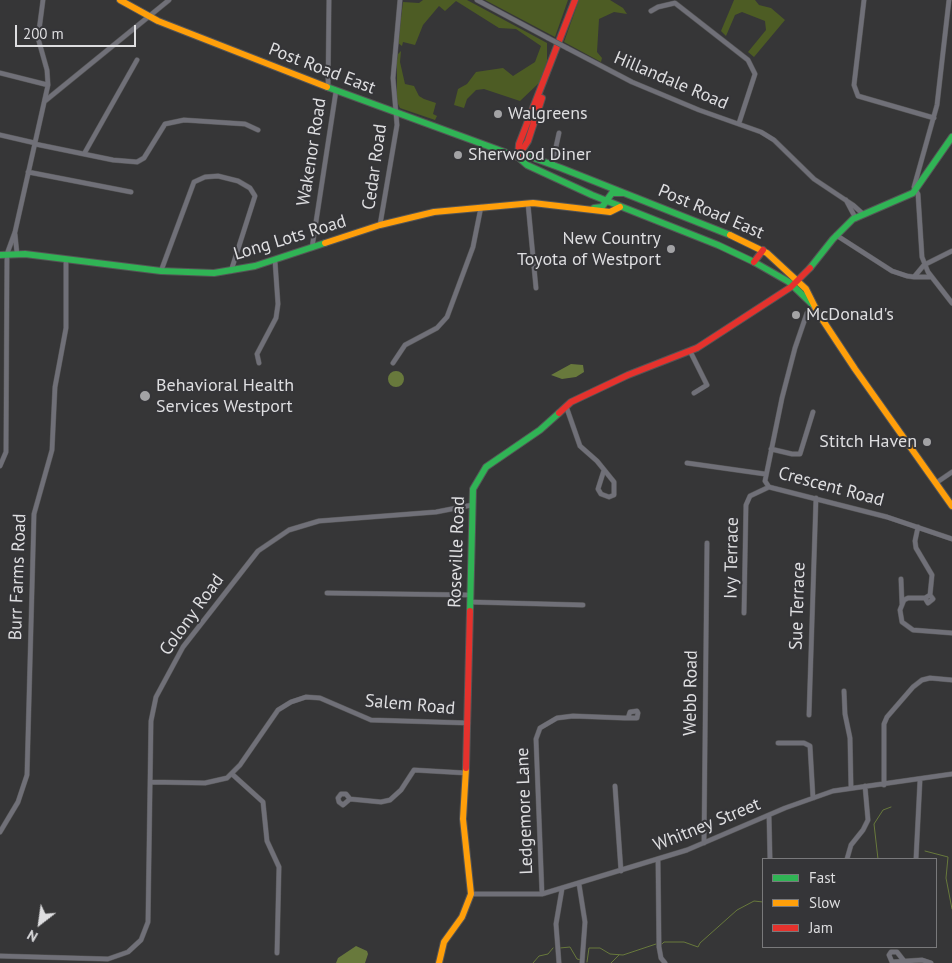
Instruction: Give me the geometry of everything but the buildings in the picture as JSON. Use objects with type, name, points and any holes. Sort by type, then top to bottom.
[{"type":"main road","name":"Post Road East","points":[[120,0],[148,16],[328,88],[518,156],[531,157],[763,250],[778,260],[797,283],[810,294],[814,306],[856,369],[952,506]]},
{"type":"main road","points":[[518,156],[520,144],[575,0]]},
{"type":"main road","points":[[518,156],[528,141],[546,80]]},
{"type":"main road","points":[[916,190],[952,137]]},
{"type":"main road","points":[[528,141],[532,153],[550,165]]},
{"type":"main road","name":"Post Road East","points":[[518,156],[527,166],[620,207],[718,246],[797,283]]},
{"type":"main road","name":"Roseville Road","points":[[439,963],[444,942],[462,917],[471,894],[464,827],[472,505],[474,485],[483,470],[540,430],[566,406],[622,377],[703,345],[797,283],[836,235],[856,217],[906,198],[916,190]]},
{"type":"main road","name":"Long Lots Road","points":[[586,208],[600,207],[612,193],[623,193]]},
{"type":"main road","name":"Long Lots Road","points":[[3,255],[17,254],[198,274],[231,271],[275,261],[380,224],[434,212],[481,206],[528,204],[586,208],[610,212],[620,207]]},
{"type":"main road","points":[[754,262],[763,250]]},
{"type":"street","points":[[0,466],[5,457],[6,446],[3,255],[15,232],[48,85],[47,70],[38,38],[43,0]]},
{"type":"street","points":[[45,101],[169,0]]},
{"type":"street","points":[[328,88],[329,0]]},
{"type":"street","name":"Cedar Road","points":[[380,224],[397,125],[394,54],[400,0]]},
{"type":"street","name":"Hillandale Road","points":[[477,0],[632,82],[699,110],[739,123],[770,137],[814,179],[845,199],[863,214]]},
{"type":"street","points":[[864,0],[854,85],[858,96],[934,118]]},
{"type":"street","points":[[949,0],[934,118],[914,187],[916,190],[924,265],[931,277],[952,302]]},
{"type":"street","points":[[651,11],[676,2],[730,44],[752,66],[755,74],[739,123]]},
{"type":"street","points":[[84,154],[136,60]]},
{"type":"street","points":[[0,73],[48,85]]},
{"type":"street","name":"Wakenor Road","points":[[312,248],[336,91]]},
{"type":"street","points":[[0,136],[84,154],[137,162],[144,158],[166,124],[191,121],[245,124],[258,130]]},
{"type":"street","points":[[550,165],[559,133]]},
{"type":"street","points":[[28,172],[131,192]]},
{"type":"street","points":[[161,271],[194,182],[205,177],[218,176],[238,180],[250,188],[255,196],[231,271]]},
{"type":"street","name":"Hillandale Road","points":[[845,199],[856,217]]},
{"type":"street","points":[[528,204],[536,288]]},
{"type":"street","points":[[393,363],[406,345],[437,328],[446,318],[473,247],[481,206]]},
{"type":"street","points":[[15,232],[17,254]]},
{"type":"street","points":[[836,235],[892,271],[914,277],[931,277]]},
{"type":"street","points":[[914,277],[924,265],[952,251]]},
{"type":"street","name":"Burr Farms Road","points":[[0,832],[18,802],[27,775],[34,514],[52,450],[55,387],[66,328],[66,260]]},
{"type":"street","points":[[259,364],[257,354],[276,318],[278,304],[275,261]]},
{"type":"street","name":"Crescent Road","points":[[814,306],[808,311],[795,348],[770,449],[765,481],[769,487],[816,498],[918,527],[952,539]]},
{"type":"street","points":[[690,351],[707,385],[705,389],[694,393]]},
{"type":"street","points":[[566,406],[580,446],[604,470],[614,482],[614,495],[609,498],[601,494],[598,489],[604,470]]},
{"type":"street","points":[[770,449],[800,454],[813,412]]},
{"type":"street","points":[[687,463],[765,474]]},
{"type":"street","points":[[936,483],[952,472]]},
{"type":"street","name":"Ivy Terrace","points":[[744,613],[746,505],[750,496],[769,487]]},
{"type":"street","name":"Sue Terrace","points":[[809,715],[816,498]]},
{"type":"street","name":"Colony Road","points":[[0,956],[76,961],[100,959],[121,956],[134,948],[144,936],[148,922],[152,721],[158,690],[183,647],[258,551],[289,530],[319,521],[436,512],[472,505]]},
{"type":"street","points":[[902,604],[908,598],[928,597],[932,575],[918,553],[915,541],[918,527]]},
{"type":"street","name":"Webb Road","points":[[704,843],[707,543]]},
{"type":"street","points":[[901,579],[901,620],[908,628],[952,633]]},
{"type":"street","points":[[327,593],[583,605]]},
{"type":"street","points":[[902,593],[908,598]]},
{"type":"street","points":[[884,785],[884,724],[887,717],[913,687],[922,680],[930,678],[952,680]]},
{"type":"street","points":[[844,691],[845,714],[850,738],[851,787]]},
{"type":"street","name":"Salem Road","points":[[232,774],[278,710],[291,702],[306,697],[320,698],[371,720],[468,723]]},
{"type":"street","name":"Ledgemore Lane","points":[[542,894],[536,739],[540,728],[557,718],[572,716],[628,718]]},
{"type":"street","points":[[778,742],[804,743],[810,746],[813,798]]},
{"type":"street","points":[[350,799],[381,802],[390,800],[401,790],[414,770],[466,773]]},
{"type":"street","points":[[151,782],[210,783],[222,780],[232,774],[263,802],[267,841],[279,866],[278,953]]},
{"type":"street","name":"Whitney Street","points":[[471,894],[542,894],[658,860],[813,798],[851,787],[884,785],[952,774]]},
{"type":"street","points":[[916,858],[920,780]]},
{"type":"street","points":[[615,786],[621,871]]},
{"type":"street","points":[[847,858],[851,846],[868,820],[865,786]]},
{"type":"street","points":[[769,815],[770,858]]},
{"type":"street","points":[[658,860],[659,947],[660,958],[664,963]]},
{"type":"street","points":[[579,884],[585,922],[582,963]]},
{"type":"street","points":[[559,963],[556,924],[562,889]]},
{"type":"street","points":[[904,961],[922,960],[931,963]]},
{"type":"shaded area","points":[[423,0],[467,0],[547,43],[547,61],[540,82],[520,101],[484,89],[476,90],[467,99],[464,108],[454,105],[458,89],[467,84],[476,72],[503,68],[513,76],[535,62],[541,46],[516,29],[499,28],[456,1],[445,11],[439,6],[423,25],[415,45],[403,42],[402,46],[398,43],[403,2],[419,3]]},
{"type":"shaded area","points":[[485,0],[568,0],[555,37]]},
{"type":"shaded area","points":[[579,0],[610,0],[623,8],[627,14],[614,12],[599,19],[597,52],[602,58],[601,62],[564,42]]},
{"type":"shaded area","points":[[734,0],[755,0],[759,5],[771,8],[785,20],[754,57],[748,52],[766,30],[765,21],[742,12],[735,15],[726,36],[721,31]]},
{"type":"shaded area","points":[[401,51],[400,62],[405,84],[414,86],[419,96],[436,103],[433,114],[437,116],[435,120],[400,108],[397,102],[397,59]]},
{"type":"shaded area","points":[[571,364],[583,365],[584,372],[576,377],[562,379],[551,375]]},
{"type":"shaded area","points":[[396,371],[402,373],[404,379],[402,385],[396,387],[390,385],[388,379],[390,373]]},
{"type":"shaded area","points":[[356,946],[367,951],[365,963],[336,963],[338,958]]},
{"type":"waterway","points":[[878,858],[874,824],[883,810],[891,807]]},
{"type":"waterway","points":[[925,851],[948,857],[946,878],[952,909]]},
{"type":"waterway","points":[[662,944],[664,942],[684,942],[698,947],[700,943],[737,910],[754,901],[762,902]]},
{"type":"waterway","points":[[587,962],[589,948],[600,948],[610,954],[623,955],[656,944]]},
{"type":"waterway","points":[[560,948],[570,947],[577,959],[581,960]]},
{"type":"waterway","points":[[533,963],[539,956],[548,954],[553,948]]},
{"type":"waterway","points":[[611,963],[619,955]]},
{"type":"traffic: fast","points":[[327,87],[518,157],[531,157],[561,168],[730,235]]},
{"type":"traffic: fast","points":[[810,268],[833,239],[853,219],[913,193],[952,137]]},
{"type":"traffic: fast","points":[[518,157],[527,165],[592,195],[718,245],[754,262],[789,282],[812,304]]},
{"type":"traffic: fast","points":[[594,208],[602,207],[612,193],[622,193]]},
{"type":"traffic: fast","points":[[0,255],[25,254],[161,271],[214,273],[255,266],[325,243]]},
{"type":"traffic: fast","points":[[470,611],[473,489],[486,467],[540,430],[559,413]]},
{"type":"traffic: slow","points":[[120,0],[158,21],[327,87]]},
{"type":"traffic: slow","points":[[325,243],[380,225],[434,212],[533,203],[610,212],[620,207]]},
{"type":"traffic: slow","points":[[730,235],[767,253],[806,289],[818,313],[855,369],[952,506]]},
{"type":"traffic: slow","points":[[439,963],[444,942],[462,917],[471,894],[463,819],[466,768]]},
{"type":"traffic: jam","points":[[518,157],[519,144],[575,0]]},
{"type":"traffic: jam","points":[[519,155],[528,141],[542,98]]},
{"type":"traffic: jam","points":[[754,262],[763,250]]},
{"type":"traffic: jam","points":[[559,413],[571,402],[628,375],[697,348],[791,287],[810,268]]},
{"type":"traffic: jam","points":[[466,768],[470,611]]},
{"type":"place","name":"Walgreens","points":[[498,114]]},
{"type":"place","name":"Sherwood Diner","points":[[458,155]]},
{"type":"place","name":"New Country Toyota of Westport","points":[[671,249]]},
{"type":"place","name":"McDonald's","points":[[796,315]]},
{"type":"place","name":"Behavioral Health Services Westport","points":[[145,396]]},
{"type":"place","name":"Stitch Haven","points":[[927,442]]}]
